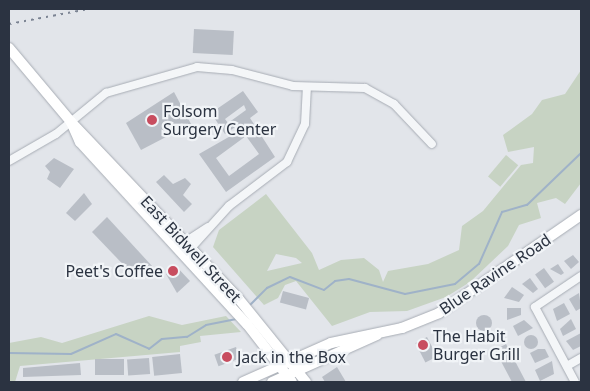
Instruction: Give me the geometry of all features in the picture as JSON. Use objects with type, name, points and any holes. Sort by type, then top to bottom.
[{"type":"main road","name":"East Bidwell Street","points":[[9,48],[71,122],[240,300],[289,379]]},
{"type":"main road","name":"East Bidwell Street","points":[[71,122],[80,142],[180,253],[228,304],[252,321],[290,361],[306,382]]},
{"type":"main road","points":[[136,204],[150,210],[178,242],[188,245]]},
{"type":"main road","name":"Blue Ravine Road","points":[[242,382],[351,336],[377,335],[421,322],[456,305],[581,216]]},
{"type":"main road","points":[[180,253],[186,252],[216,284],[240,300]]},
{"type":"main road","name":"Blue Ravine Road","points":[[272,382],[289,379],[297,370],[368,343],[377,335]]},
{"type":"street","points":[[9,161],[71,122],[118,87],[183,68],[219,68],[279,84],[307,87],[347,84],[378,94],[401,110],[432,144]]},
{"type":"street","points":[[188,245],[278,172],[293,154],[306,124],[307,87]]},
{"type":"street","points":[[575,382],[535,307],[581,276]]},
{"type":"street","points":[[566,366],[581,358]]},
{"type":"green space","points":[[581,70],[581,183],[565,204],[556,198],[537,203],[541,218],[519,225],[508,246],[470,282],[446,297],[407,311],[370,312],[332,326],[296,281],[285,285],[278,298],[264,305],[213,247],[219,230],[266,194],[312,253],[319,270],[341,260],[364,258],[379,270],[383,282],[388,271],[428,264],[459,250],[462,226],[483,211],[521,165],[533,163],[534,147],[508,152],[503,135],[532,114],[542,100],[565,94]],"holes":[[[276,254],[296,258],[302,263],[267,271]]]},
{"type":"green space","points":[[506,155],[518,165],[500,187],[488,176]]},
{"type":"green space","points":[[149,316],[182,325],[226,316],[241,332],[200,336],[201,342],[180,346],[180,352],[20,366],[15,382],[9,382],[9,343],[41,337],[62,343]]},
{"type":"building","points":[[194,29],[234,31],[233,55],[193,53]]},
{"type":"building","points":[[243,91],[258,112],[250,118],[275,157],[226,192],[199,154],[241,130],[238,125],[225,134],[211,113]],"holes":[[[244,105],[246,110],[228,123],[225,119]],[[246,136],[259,154],[229,176],[216,158]]]},
{"type":"building","points":[[174,92],[191,124],[141,150],[126,123]]},
{"type":"building","points":[[54,158],[74,169],[60,188],[47,179],[50,172],[45,166]]},
{"type":"building","points":[[164,175],[173,184],[185,178],[191,184],[183,195],[192,204],[184,212],[156,182]]},
{"type":"building","points":[[84,193],[92,204],[75,221],[66,213]]},
{"type":"building","points":[[107,217],[152,266],[141,276],[136,278],[92,232]]},
{"type":"building","points":[[573,255],[579,262],[571,269],[564,261]]},
{"type":"building","points":[[558,264],[564,273],[561,275],[550,269]]},
{"type":"building","points":[[175,265],[190,281],[177,293],[166,274]]},
{"type":"building","points":[[544,268],[554,282],[545,288],[535,274]]},
{"type":"building","points":[[530,278],[538,289],[533,293],[522,284]]},
{"type":"building","points":[[512,287],[524,295],[519,302],[504,298]]},
{"type":"building","points":[[283,291],[309,298],[306,310],[280,303]]},
{"type":"building","points":[[579,293],[581,308],[576,311],[569,299]]},
{"type":"building","points":[[564,303],[570,314],[557,321],[553,309]]},
{"type":"building","points":[[507,308],[521,308],[521,315],[507,320]]},
{"type":"building","points":[[481,315],[487,315],[492,320],[490,329],[481,331],[476,326],[476,320]]},
{"type":"building","points":[[571,319],[576,329],[563,336],[560,329]]},
{"type":"building","points":[[524,320],[533,328],[518,336],[513,326]]},
{"type":"building","points":[[581,333],[581,346],[573,350],[566,341]]},
{"type":"building","points":[[528,335],[534,335],[538,342],[534,349],[528,349],[524,345],[524,339]]},
{"type":"building","points":[[427,337],[437,357],[425,363],[415,343]]},
{"type":"building","points":[[506,344],[526,382],[512,382],[495,350]]},
{"type":"building","name":"Jack in the Box","points":[[236,347],[240,358],[218,366],[214,355]]},
{"type":"building","points":[[538,349],[545,349],[549,357],[535,363],[530,353]]},
{"type":"building","points":[[180,354],[182,373],[154,376],[152,357]]},
{"type":"building","points":[[149,358],[150,374],[128,375],[127,360]]},
{"type":"building","points":[[95,359],[124,359],[124,375],[95,375]]},
{"type":"building","points":[[552,361],[554,374],[540,381],[535,370]]},
{"type":"building","points":[[80,363],[81,375],[23,377],[23,368]]},
{"type":"building","points":[[337,367],[346,382],[325,382],[322,377]]},
{"type":"waterway","points":[[248,307],[267,288],[290,277],[324,290],[335,281],[349,279],[405,294],[455,284],[479,264],[502,212],[527,205],[581,153]]},
{"type":"waterway","points":[[9,353],[71,354],[116,334],[149,349],[162,339],[187,337],[206,325],[236,319]]},
{"type":"railway","points":[[9,24],[89,9]]},
{"type":"place","name":"Folsom Surgery Center","points":[[152,120]]},
{"type":"place","name":"Peet's Coffee","points":[[173,271]]},
{"type":"place","name":"The Habit Burger Grill","points":[[423,345]]},
{"type":"place","name":"Jack in the Box","points":[[227,357]]}]
